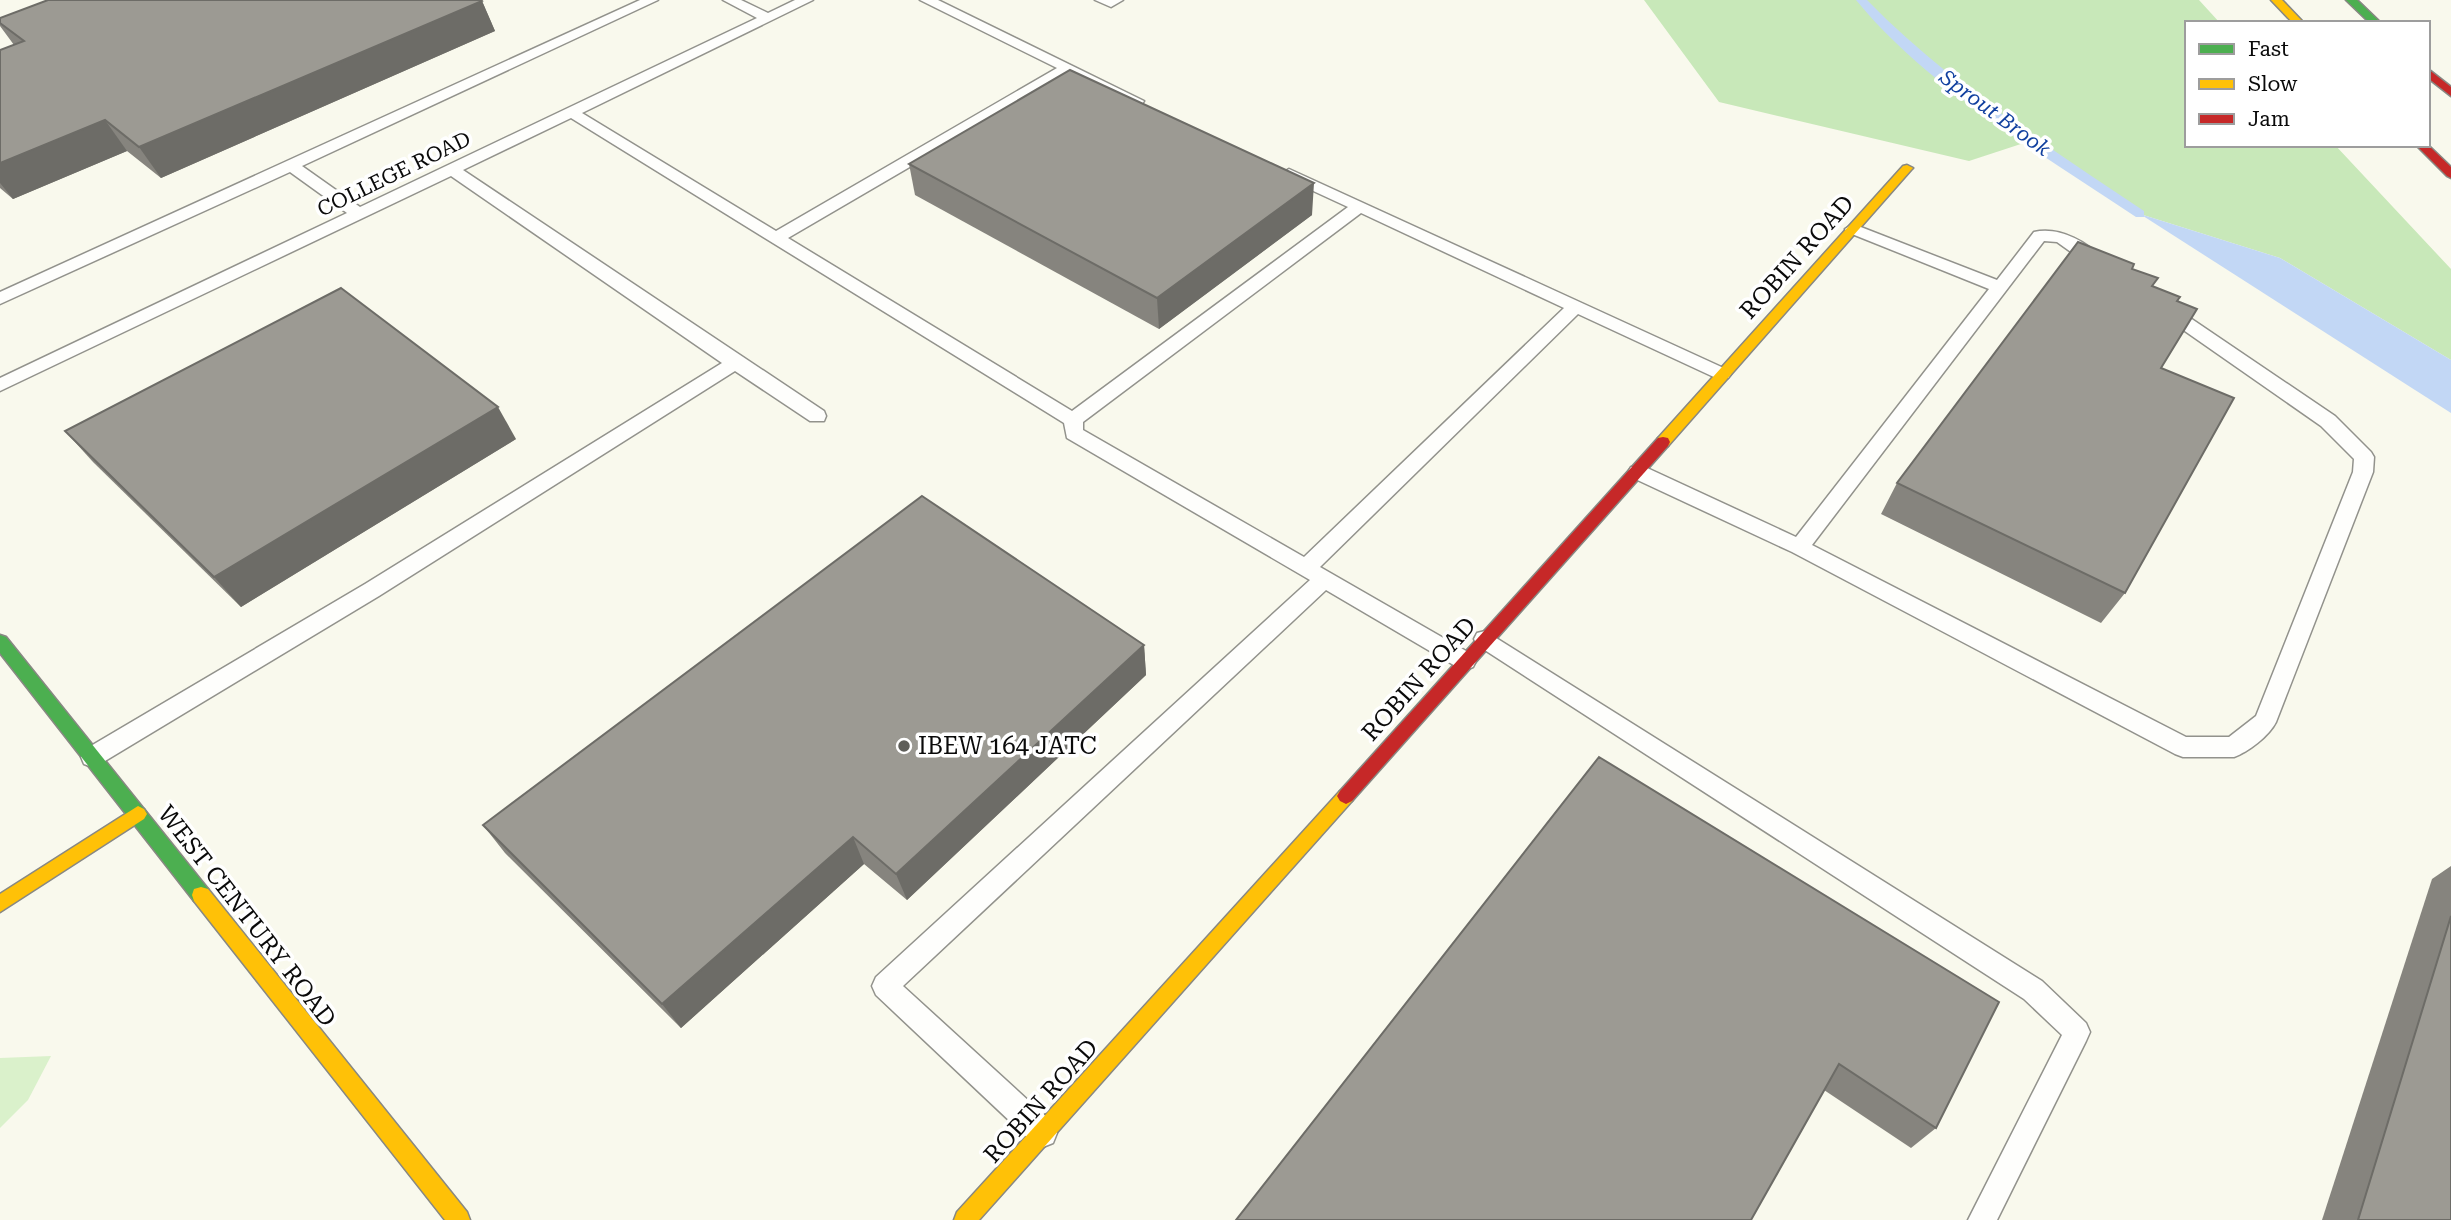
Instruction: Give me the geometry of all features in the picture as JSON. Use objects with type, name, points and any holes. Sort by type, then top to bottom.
[{"type":"main road","points":[[2276,0],[2297,21]]},
{"type":"main road","points":[[2351,0],[2374,21]]},
{"type":"main road","points":[[2430,74],[2451,93]]},
{"type":"main road","points":[[2424,147],[2451,174]]},
{"type":"main road","name":"ROBIN ROAD","points":[[965,1220],[1465,661],[1638,472],[1907,168]]},
{"type":"main road","name":"WEST CENTURY ROAD","points":[[0,641],[459,1220]]},
{"type":"main road","points":[[0,904],[138,814]]},
{"type":"lane","points":[[0,299],[650,0]]},
{"type":"lane","points":[[730,0],[768,18]]},
{"type":"lane","name":"COLLEGE ROAD","points":[[0,385],[806,0]]},
{"type":"lane","points":[[927,0],[1156,110]]},
{"type":"lane","points":[[1102,0],[1111,3],[1116,0]]},
{"type":"lane","points":[[775,238],[1068,68]]},
{"type":"lane","points":[[571,112],[1073,420]]},
{"type":"lane","points":[[289,164],[359,214]]},
{"type":"lane","points":[[1270,165],[1722,374]]},
{"type":"lane","points":[[452,169],[817,416]]},
{"type":"lane","points":[[1073,420],[1359,207]]},
{"type":"lane","points":[[1853,229],[2000,287]]},
{"type":"lane","points":[[1799,547],[2040,236],[2061,237],[2116,276]]},
{"type":"lane","points":[[1638,472],[1799,547],[2183,747],[2234,747],[2265,722],[2363,472],[2364,457],[2328,421],[2150,299]]},
{"type":"lane","points":[[1043,1133],[885,986],[1316,574],[1576,306]]},
{"type":"lane","points":[[92,757],[372,590],[735,363]]},
{"type":"lane","points":[[1073,420],[1074,433],[1465,661]]},
{"type":"lane","points":[[1485,639],[2033,990],[2077,1032],[1982,1220]]},
{"type":"green space","points":[[1644,0],[2199,0],[2218,21],[2185,21],[2185,147],[2337,147],[2451,269],[2451,360],[2280,258],[2140,214],[2027,142],[1969,161],[1719,102]]},
{"type":"green space","points":[[51,1056],[28,1100],[0,1128],[0,1058]]},
{"type":"water","points":[[2140,214],[2280,258],[2451,360],[2451,413]]},
{"type":"building","points":[[48,0],[482,1],[139,147],[105,120],[0,163],[0,50],[24,41],[0,23],[0,18]]},
{"type":"building","points":[[1070,70],[1314,183],[1157,298],[909,164]]},
{"type":"building","points":[[2078,242],[2134,264],[2132,269],[2158,278],[2152,286],[2180,297],[2177,301],[2197,309],[2161,368],[2234,398],[2125,593],[1897,483]]},
{"type":"building","points":[[341,288],[498,407],[214,577],[65,431]]},
{"type":"building","points":[[922,496],[1144,645],[896,874],[853,837],[662,1004],[483,825]]},
{"type":"building","points":[[1599,757],[1999,1002],[1936,1128],[1839,1064],[1751,1220],[1236,1220]]},
{"type":"building","points":[[2451,916],[2451,1220],[2358,1220]]},
{"type":"waterway","name":"Sprout Brook","points":[[1861,0],[1891,31],[1958,89],[2140,214]]},
{"type":"traffic: fast","points":[[2351,0],[2374,21]]},
{"type":"traffic: fast","points":[[0,641],[201,895]]},
{"type":"traffic: slow","points":[[2276,0],[2297,21]]},
{"type":"traffic: slow","points":[[1663,442],[1907,168]]},
{"type":"traffic: slow","points":[[965,1220],[1346,796]]},
{"type":"traffic: slow","points":[[0,904],[138,814]]},
{"type":"traffic: slow","points":[[201,895],[459,1220]]},
{"type":"traffic: jam","points":[[2430,74],[2451,93]]},
{"type":"traffic: jam","points":[[2424,147],[2451,174]]},
{"type":"traffic: jam","points":[[1346,796],[1663,442]]},
{"type":"place","name":"IBEW 164 JATC","points":[[904,746]]}]
